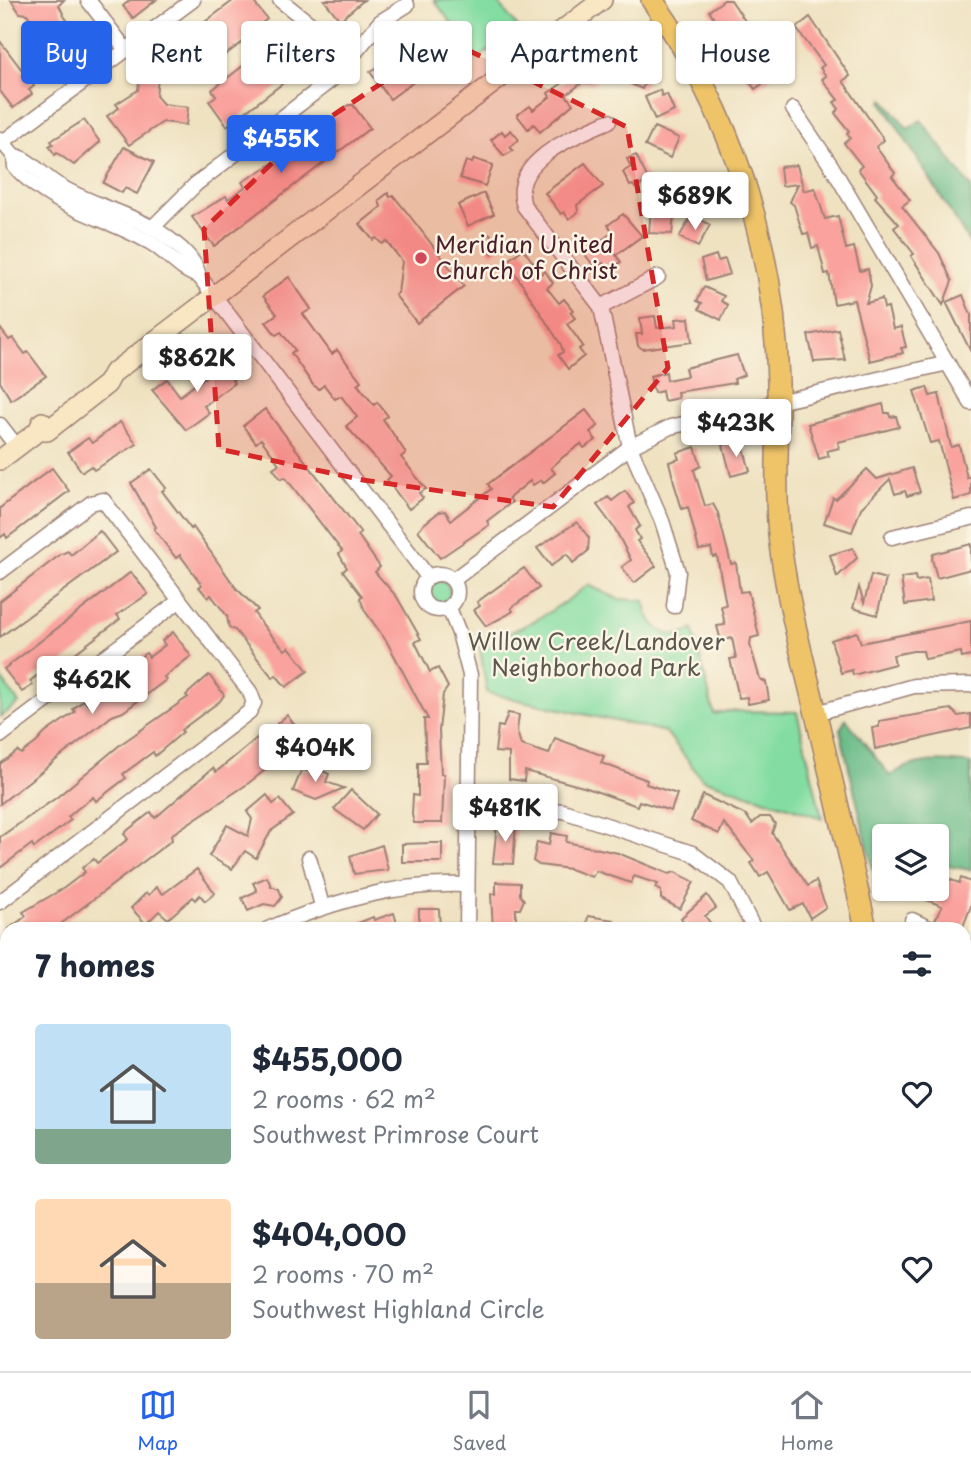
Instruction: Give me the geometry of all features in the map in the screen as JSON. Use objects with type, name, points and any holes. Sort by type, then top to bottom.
[{"type":"main road","points":[[0,460],[38,431],[47,431],[107,384],[113,373],[602,0]]},
{"type":"main road","points":[[652,0],[707,88],[748,190],[768,279],[777,353],[776,479],[780,546],[791,610],[864,922]]},
{"type":"street","points":[[88,0],[126,50],[1,142],[14,156],[15,167],[62,204],[150,242],[190,274],[199,276]]},
{"type":"street","points":[[165,21],[193,0]]},
{"type":"street","points":[[280,0],[307,21]]},
{"type":"street","points":[[360,47],[380,22],[407,5]]},
{"type":"street","points":[[152,228],[196,184],[326,84]]},
{"type":"street","points":[[793,109],[832,167],[971,403]]},
{"type":"street","points":[[610,121],[566,142],[538,161],[519,187],[524,206],[601,307],[631,447],[662,521],[678,572],[674,606]]},
{"type":"street","points":[[14,156],[24,157],[55,184],[88,202],[152,228],[180,248],[197,265],[199,276],[428,578]]},
{"type":"street","points":[[601,307],[658,277]]},
{"type":"street","points":[[453,580],[631,447],[681,424],[948,363]]},
{"type":"street","points":[[0,425],[17,447]]},
{"type":"street","points":[[0,572],[91,503],[103,500],[250,692],[254,703],[249,712],[0,902]]},
{"type":"street","points":[[892,537],[971,518]]},
{"type":"street","points":[[439,574],[453,580],[457,594],[449,608],[437,611],[425,605],[420,594],[428,578],[439,574]]},
{"type":"street","points":[[0,736],[179,601]]},
{"type":"street","points":[[449,608],[459,632],[470,675],[467,922]]},
{"type":"street","points":[[818,722],[914,686],[971,685]]},
{"type":"street","points":[[469,802],[564,811],[692,853],[730,882],[750,922]]},
{"type":"street","points":[[309,858],[322,906]]},
{"type":"street","points":[[284,922],[322,906],[403,888],[466,885]]},
{"type":"street","points":[[912,920],[916,922]]},
{"type":"highlighted area","points":[[447,40],[627,127],[668,368],[553,507],[363,480],[219,449],[204,229],[297,139]]},
{"type":"green space","points":[[434,0],[496,0],[512,21],[486,21],[486,53],[478,59],[472,51],[472,21],[450,21]]},
{"type":"green space","points":[[884,99],[908,129],[921,120],[971,187],[971,245],[882,102]]},
{"type":"green space","points":[[439,581],[447,584],[450,592],[447,600],[439,603],[431,600],[428,592],[431,584]]},
{"type":"green space","name":"Willow Creek/Landover Neighborhood Park","points":[[588,585],[618,599],[645,601],[650,618],[668,634],[676,635],[693,629],[714,714],[728,711],[797,712],[822,818],[702,779],[666,732],[487,693],[479,642],[536,620]]},
{"type":"green space","points":[[0,677],[19,703],[0,717]]},
{"type":"green space","points":[[846,719],[890,776],[919,763],[971,764],[971,870],[949,866],[949,824],[872,824],[872,866],[840,730]]},
{"type":"building","points":[[11,0],[64,0],[59,5],[68,21],[32,21],[27,14],[20,13]]},
{"type":"building","points":[[130,0],[156,0],[133,18],[123,6]]},
{"type":"building","points":[[234,0],[252,0],[267,19],[241,21],[241,43],[227,54],[227,21],[206,21]]},
{"type":"building","points":[[324,0],[364,0],[340,20]]},
{"type":"building","points":[[724,0],[731,0],[745,21],[716,21],[709,11]]},
{"type":"building","points":[[810,17],[850,76],[843,81],[884,140],[876,147],[895,173],[892,176],[910,200],[902,206],[939,253],[952,281],[943,305],[911,256],[914,254],[894,228],[899,224],[875,197],[877,195],[858,169],[862,166],[844,143],[850,138],[847,133],[849,131],[835,113],[839,109],[834,102],[838,100],[822,79],[826,76],[820,68],[824,65],[796,28]]},
{"type":"building","points":[[0,41],[21,69],[21,84],[34,86],[29,90],[32,94],[13,108],[0,91]]},
{"type":"building","points":[[241,67],[241,84],[282,84],[227,126],[209,101],[216,96],[212,90],[220,84],[227,84],[227,78]]},
{"type":"building","points":[[139,84],[157,84],[156,96],[163,104],[188,107],[186,125],[163,122],[129,145],[107,116],[119,108],[116,104],[138,90]]},
{"type":"building","points":[[379,84],[411,84],[390,99]]},
{"type":"building","points":[[561,84],[580,84],[566,95],[573,104],[540,132],[534,124],[528,129],[517,115],[530,106],[533,110],[550,97],[548,93]]},
{"type":"building","points":[[631,84],[644,84],[642,89]]},
{"type":"building","points":[[660,90],[662,96],[667,94],[674,111],[655,120],[645,97]]},
{"type":"building","points":[[348,105],[353,105],[370,128],[214,246],[192,217],[245,187],[242,182],[278,160],[276,157],[296,138],[299,141],[309,135]]},
{"type":"building","points":[[84,120],[100,142],[74,165],[57,153],[55,155],[49,146],[53,144],[51,141]]},
{"type":"building","points":[[654,127],[679,138],[670,158],[645,146]]},
{"type":"building","points":[[511,130],[519,140],[510,147],[513,151],[504,156],[491,140],[502,131],[505,135]]},
{"type":"building","points":[[124,147],[154,162],[137,194],[125,188],[122,193],[103,183]]},
{"type":"building","points":[[636,155],[649,181],[635,188],[630,186],[623,172],[631,167],[627,159]]},
{"type":"building","points":[[474,159],[493,165],[485,186],[460,178],[466,161],[472,163]]},
{"type":"building","points":[[585,163],[603,186],[577,205],[578,212],[569,219],[564,212],[561,214],[545,193]]},
{"type":"building","points":[[797,165],[804,191],[815,188],[825,219],[838,216],[846,249],[854,247],[860,271],[868,269],[871,286],[866,303],[882,299],[884,308],[888,307],[893,329],[901,327],[906,347],[901,348],[903,353],[870,361],[854,300],[834,304],[829,273],[825,274],[818,246],[812,248],[808,233],[803,234],[794,205],[790,202],[798,184],[782,186],[780,167]]},
{"type":"building","name":"Meridian United Church of Christ","points":[[388,193],[390,197],[393,195],[464,286],[417,323],[395,295],[398,293],[402,261],[386,241],[382,244],[376,238],[373,240],[360,224],[381,207],[379,200]]},
{"type":"building","points":[[484,193],[494,214],[468,226],[458,205]]},
{"type":"building","points":[[651,206],[667,207],[667,214],[674,215],[672,234],[649,233]]},
{"type":"building","points":[[623,214],[642,236],[616,255],[621,262],[609,271],[603,263],[596,269],[584,253],[613,232],[608,225]]},
{"type":"building","points":[[696,217],[710,225],[698,247],[679,237],[690,219],[693,221]]},
{"type":"building","points":[[490,234],[500,248],[492,254],[482,240]]},
{"type":"building","points":[[523,249],[542,274],[545,271],[553,283],[547,288],[559,303],[564,299],[573,310],[570,312],[575,318],[567,324],[583,346],[579,349],[584,356],[568,369],[558,355],[563,352],[561,345],[507,261]]},
{"type":"building","points":[[716,255],[718,261],[725,259],[730,274],[706,281],[701,260]]},
{"type":"building","points":[[289,277],[311,309],[303,314],[332,354],[337,350],[361,381],[357,384],[374,405],[377,402],[388,416],[383,419],[406,453],[401,457],[426,489],[419,493],[423,498],[409,509],[387,480],[391,476],[346,426],[357,417],[341,396],[335,399],[324,385],[319,389],[313,385],[291,353],[295,350],[281,332],[276,335],[266,322],[277,314],[263,296]]},
{"type":"building","points":[[704,287],[724,296],[721,301],[728,305],[721,320],[699,309],[702,303],[697,301]]},
{"type":"building","points":[[963,295],[971,315],[971,352],[946,302]]},
{"type":"building","points":[[655,316],[657,328],[677,326],[676,319],[689,318],[692,342],[643,349],[638,346],[636,334],[642,334],[640,318]]},
{"type":"building","points":[[0,328],[9,340],[13,338],[25,354],[28,352],[46,376],[11,400],[0,382]]},
{"type":"building","points":[[838,329],[845,360],[814,362],[808,335]]},
{"type":"building","points":[[737,355],[744,375],[734,379],[735,383],[677,392],[678,398],[664,401],[662,391],[654,393],[650,376],[666,372],[667,380],[687,376],[685,368]]},
{"type":"building","points":[[230,358],[241,373],[232,380],[234,383],[204,406],[209,413],[186,430],[152,390],[167,379],[180,396]]},
{"type":"building","points":[[927,387],[930,396],[939,394],[951,447],[959,445],[967,478],[971,476],[971,495],[954,500],[939,441],[930,443],[914,391]]},
{"type":"building","points":[[883,404],[885,413],[889,413],[890,417],[896,416],[899,427],[838,442],[839,448],[827,451],[829,456],[819,459],[808,424]]},
{"type":"building","points":[[265,409],[361,533],[358,535],[380,567],[375,572],[397,597],[421,639],[415,642],[430,672],[438,668],[448,687],[443,694],[439,730],[441,774],[444,774],[442,823],[414,823],[412,815],[413,795],[418,796],[418,763],[426,763],[424,719],[428,719],[387,642],[365,611],[360,598],[362,596],[343,571],[347,568],[339,554],[342,551],[285,477],[281,479],[273,468],[279,464],[261,439],[256,443],[243,426]]},
{"type":"building","points":[[586,410],[598,426],[590,432],[596,440],[584,448],[581,444],[563,457],[551,468],[555,473],[543,483],[541,480],[533,485],[530,481],[509,498],[512,502],[487,521],[489,525],[440,558],[418,530],[439,512],[445,511],[451,520],[491,489],[488,484]]},
{"type":"building","points":[[120,422],[137,444],[94,470],[91,466],[82,472],[68,452],[88,438],[92,443]]},
{"type":"building","points":[[731,442],[743,446],[750,471],[731,476],[723,445]]},
{"type":"building","points":[[695,447],[701,466],[694,470],[705,506],[713,504],[718,513],[731,564],[736,563],[740,592],[748,591],[759,636],[751,638],[750,645],[760,679],[766,682],[769,700],[748,704],[747,697],[739,698],[730,659],[736,658],[732,638],[721,641],[717,626],[725,625],[721,606],[726,605],[717,556],[713,557],[711,548],[699,550],[688,507],[682,509],[675,486],[669,462],[679,459],[677,453]]},
{"type":"building","points":[[52,468],[69,491],[7,538],[5,534],[0,538],[0,508]]},
{"type":"building","points":[[912,468],[920,492],[907,496],[905,491],[895,494],[890,479],[861,508],[852,532],[824,523],[833,498],[836,499],[867,469],[877,479]]},
{"type":"building","points":[[151,469],[166,488],[162,491],[191,529],[193,527],[236,588],[258,610],[254,613],[269,633],[285,650],[289,647],[308,671],[286,687],[276,675],[273,678],[235,630],[229,628],[227,616],[211,595],[208,598],[199,587],[202,585],[180,555],[176,558],[154,529],[156,527],[131,483]]},
{"type":"building","points":[[625,491],[634,503],[629,507],[640,526],[635,530],[640,539],[637,541],[656,566],[634,583],[622,567],[631,560],[615,529],[597,505],[608,497],[612,501]]},
{"type":"building","points":[[577,522],[589,538],[588,551],[573,563],[567,554],[551,566],[537,548]]},
{"type":"building","points":[[100,531],[116,552],[0,637],[0,601],[61,554],[68,551],[71,555]]},
{"type":"building","points":[[971,544],[971,569],[937,578],[933,554]]},
{"type":"building","points":[[853,548],[857,558],[837,577],[830,555]]},
{"type":"building","points":[[524,568],[539,588],[511,608],[513,611],[486,626],[474,610],[480,606],[477,602]]},
{"type":"building","points":[[131,572],[148,594],[117,615],[120,619],[58,666],[55,662],[30,681],[33,685],[22,692],[4,669]]},
{"type":"building","points":[[871,575],[886,579],[877,615],[853,608],[859,587],[864,603]]},
{"type":"building","points":[[915,576],[916,581],[928,579],[931,601],[905,605],[901,578]]},
{"type":"building","points":[[971,621],[971,656],[962,658],[961,652],[925,659],[923,651],[913,651],[893,655],[895,664],[853,675],[852,670],[841,673],[831,640],[857,632],[861,643]]},
{"type":"building","points":[[173,632],[191,656],[164,677],[166,680],[123,712],[112,716],[0,804],[0,764],[18,751],[21,754],[37,742],[45,733],[75,712],[73,709],[84,700],[87,704],[106,690],[103,686],[114,677],[117,682],[138,666],[135,661],[146,653],[149,657],[165,645],[162,641]]},
{"type":"building","points":[[209,675],[224,695],[220,701],[181,730],[183,732],[155,756],[153,752],[123,774],[126,778],[96,801],[93,797],[77,809],[68,817],[71,820],[34,848],[32,844],[0,868],[0,837],[56,798],[121,744],[188,697],[186,695]]},
{"type":"building","points":[[951,709],[958,716],[971,714],[971,728],[875,749],[872,728],[879,727],[879,721]]},
{"type":"building","points":[[508,713],[519,715],[517,731],[521,745],[549,754],[555,738],[604,756],[601,763],[647,780],[646,784],[677,794],[671,811],[639,801],[637,806],[587,788],[525,771],[524,781],[509,779],[509,753],[495,752],[498,726],[503,727]]},
{"type":"building","points":[[287,715],[305,739],[246,785],[171,835],[172,840],[63,922],[18,922],[26,916],[23,912],[64,888],[85,872],[82,868],[94,859],[97,863],[128,839],[124,834],[151,812],[155,818],[213,768],[216,772],[257,738],[260,742],[279,727],[277,724]]},
{"type":"building","points":[[310,765],[329,774],[326,782],[344,788],[316,800],[293,791],[302,769],[308,771]]},
{"type":"building","points":[[351,790],[377,814],[363,830],[334,809]]},
{"type":"building","points":[[267,795],[273,804],[280,799],[293,815],[271,831],[256,858],[245,851],[232,869],[209,856],[227,825],[248,836],[252,819],[247,812]]},
{"type":"building","points":[[703,795],[746,815],[752,824],[760,817],[770,817],[775,824],[772,833],[808,886],[816,881],[826,907],[810,918],[803,904],[790,910],[768,872],[760,877],[751,863],[754,861],[724,823],[719,834],[691,821]]},
{"type":"building","points":[[497,824],[516,825],[513,864],[493,863]]},
{"type":"building","points":[[551,833],[567,836],[566,842],[618,853],[669,874],[675,872],[694,882],[680,909],[661,899],[661,891],[655,888],[658,884],[634,876],[631,883],[596,871],[592,877],[570,869],[539,865],[533,861],[537,842],[549,845]]},
{"type":"building","points":[[442,843],[442,862],[402,862],[402,844]]},
{"type":"building","points":[[382,845],[388,870],[354,874],[350,856]]},
{"type":"building","points":[[197,869],[215,893],[205,901],[200,895],[195,900],[193,897],[168,919],[159,911],[148,922],[144,922],[131,908],[156,887],[163,894]]},
{"type":"building","points":[[267,877],[271,886],[279,889],[282,897],[275,906],[264,904],[248,911],[242,898],[257,891],[253,883]]},
{"type":"building","points":[[961,878],[971,882],[971,906],[965,922],[936,922],[942,906],[929,901],[949,901],[949,879],[959,883]]},
{"type":"building","points":[[496,882],[520,883],[520,895],[524,900],[520,909],[516,909],[516,922],[493,922],[491,894],[496,894]]},
{"type":"building","points":[[707,895],[716,908],[705,916],[710,922],[684,922],[681,918]]},
{"type":"building","points":[[419,909],[439,909],[440,922],[419,922]]},
{"type":"building","points":[[394,913],[397,922],[360,922],[373,917],[374,920]]},
{"type":"building","points":[[588,916],[614,920],[614,922],[587,922]]},
{"type":"place","name":"Meridian United Church of Christ","points":[[421,258]]}]
